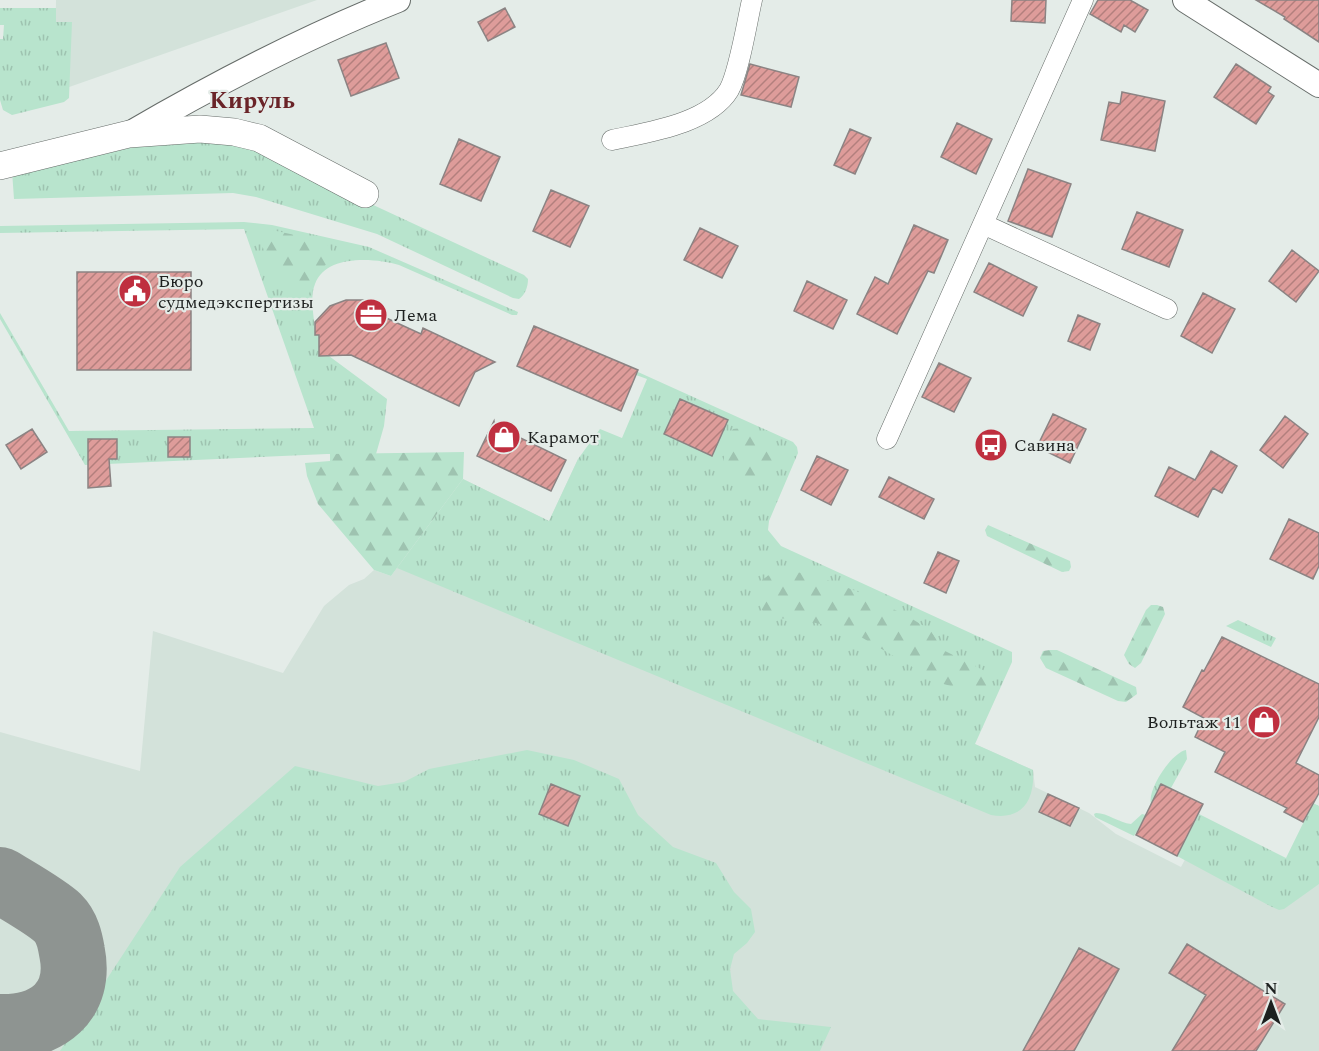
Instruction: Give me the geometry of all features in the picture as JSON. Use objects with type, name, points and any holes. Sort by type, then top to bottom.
[{"type":"main road","points":[[0,166],[129,134],[200,129],[234,132],[259,138],[365,194]]},
{"type":"street","points":[[129,134],[204,90],[332,27],[398,0]]},
{"type":"street","points":[[612,140],[679,125],[712,108],[729,90],[752,0]]},
{"type":"street","points":[[887,439],[1083,0]]},
{"type":"street","points":[[1185,0],[1319,85]]},
{"type":"street","points":[[983,224],[1167,309]]},
{"type":"shaded area","points":[[56,0],[317,0],[55,92]]},
{"type":"shaded area","points":[[578,459],[702,623],[1033,770],[1035,787],[1089,813],[1116,834],[1181,867],[1189,852],[1319,876],[1319,1051],[0,1051],[0,732],[140,771],[153,631],[283,673],[324,606],[349,585],[364,579],[374,570],[391,576],[463,479],[549,521]]},
{"type":"green space","points":[[0,8],[56,8],[56,22],[72,22],[69,98],[64,102],[12,115],[3,110],[0,100],[0,39],[3,39],[4,25],[0,25]]},
{"type":"green space","points":[[204,141],[230,144],[257,151],[524,275],[528,279],[526,290],[519,299],[513,298],[377,234],[256,197],[233,193],[14,199],[12,171],[91,157],[150,143]]},
{"type":"green space","points":[[244,222],[272,225],[369,247],[518,312],[517,315],[512,315],[399,265],[365,260],[340,263],[329,267],[315,284],[312,302],[315,335],[319,335],[319,356],[329,356],[387,399],[384,426],[376,454],[327,454],[85,465],[0,319],[0,313],[69,431],[314,428],[244,229],[0,233],[0,226]]},
{"type":"green space","points":[[272,230],[322,241],[332,252],[329,261],[313,280],[309,294],[304,296],[288,286],[276,273],[267,258],[260,240],[264,233]]},
{"type":"green space","points":[[638,372],[793,442],[798,453],[769,521],[768,530],[781,546],[1012,652],[1012,662],[975,744],[1033,770],[1032,790],[1025,806],[1011,815],[991,815],[397,568],[463,479],[549,521],[578,459],[600,429],[622,438],[647,379],[636,375]]},
{"type":"green space","points":[[743,428],[763,433],[771,444],[774,456],[772,469],[768,474],[748,486],[724,471],[724,454],[728,439],[733,429]]},
{"type":"green space","points":[[464,452],[463,479],[391,576],[374,570],[318,504],[307,476],[305,463],[330,461],[330,454]]},
{"type":"green space","points":[[988,525],[1070,561],[1069,571],[1062,572],[987,536],[985,530]]},
{"type":"green space","points":[[797,572],[822,578],[861,593],[909,617],[930,630],[945,651],[987,672],[989,681],[987,686],[977,689],[958,688],[940,683],[861,637],[825,625],[797,619],[771,618],[761,609],[762,580],[772,573]]},
{"type":"green space","points":[[1151,605],[1163,607],[1165,614],[1141,663],[1135,668],[1129,664],[1124,655],[1146,610]]},
{"type":"green space","points":[[1238,620],[1276,638],[1271,647],[1226,626]]},
{"type":"green space","points":[[1057,650],[1136,687],[1137,694],[1126,702],[1118,701],[1046,668],[1040,658],[1043,651]]},
{"type":"green space","points":[[527,750],[574,760],[619,779],[638,815],[673,847],[716,863],[734,892],[751,909],[755,932],[747,943],[734,954],[730,969],[733,991],[758,1019],[831,1027],[820,1051],[60,1051],[180,867],[295,766],[378,786],[404,782],[429,769]]},
{"type":"green space","points":[[1186,750],[1187,759],[1171,788],[1161,784],[1151,804],[1153,790],[1161,773],[1174,758]]},
{"type":"green space","points":[[1313,803],[1319,806],[1319,884],[1284,909],[1279,910],[1270,906],[1177,856],[1199,814],[1286,858]]},
{"type":"green space","points":[[1096,813],[1131,824],[1142,814],[1146,815],[1134,836],[1095,817]]},
{"type":"building","points":[[1012,0],[1046,0],[1045,23],[1011,21]]},
{"type":"building","points":[[1098,0],[1130,0],[1148,10],[1135,32],[1124,25],[1121,32],[1090,14]]},
{"type":"building","points":[[1256,0],[1319,0],[1319,42],[1284,19],[1285,17]]},
{"type":"building","points":[[505,8],[515,27],[488,41],[478,22]]},
{"type":"building","points":[[386,43],[399,78],[351,96],[338,60]]},
{"type":"building","points":[[750,64],[799,77],[791,107],[741,95]]},
{"type":"building","points":[[1236,64],[1271,87],[1268,92],[1274,96],[1256,124],[1214,97]]},
{"type":"building","points":[[1122,92],[1165,101],[1155,151],[1101,140],[1109,102],[1120,104]]},
{"type":"building","points":[[957,123],[992,139],[976,174],[941,157]]},
{"type":"building","points":[[850,129],[871,138],[855,174],[834,165]]},
{"type":"building","points":[[459,139],[500,157],[481,201],[440,184]]},
{"type":"building","points":[[1028,169],[1071,184],[1052,237],[1008,221]]},
{"type":"building","points":[[551,190],[589,206],[570,247],[533,231]]},
{"type":"building","points":[[1137,212],[1183,230],[1169,267],[1122,249]]},
{"type":"building","points":[[914,225],[948,240],[934,273],[928,271],[897,334],[857,314],[875,277],[888,284]]},
{"type":"building","points":[[700,228],[738,246],[722,278],[684,260]]},
{"type":"building","points":[[1292,250],[1319,271],[1296,302],[1269,281]]},
{"type":"building","points":[[989,263],[1037,287],[1023,316],[974,292]]},
{"type":"building","points":[[77,272],[191,272],[191,370],[77,370]]},
{"type":"building","points":[[807,281],[847,300],[833,329],[794,311]]},
{"type":"building","points":[[1203,293],[1235,309],[1212,353],[1181,336]]},
{"type":"building","points":[[346,300],[366,300],[385,309],[382,316],[421,334],[423,328],[495,362],[475,372],[459,406],[351,355],[319,356],[319,335],[315,335],[315,322],[330,306]]},
{"type":"building","points":[[1078,315],[1100,324],[1090,350],[1068,341]]},
{"type":"building","points":[[534,326],[638,370],[621,411],[517,366]]},
{"type":"building","points":[[939,363],[971,378],[954,412],[922,397]]},
{"type":"building","points":[[680,399],[728,420],[712,456],[664,434]]},
{"type":"building","points":[[1053,414],[1086,429],[1070,463],[1037,447]]},
{"type":"building","points":[[1285,416],[1308,434],[1283,468],[1260,450]]},
{"type":"building","points":[[494,421],[495,428],[498,427],[566,460],[551,491],[477,456]]},
{"type":"building","points":[[32,429],[47,452],[21,469],[6,445]]},
{"type":"building","points":[[168,437],[190,437],[190,457],[168,457]]},
{"type":"building","points":[[88,439],[117,439],[117,459],[109,459],[111,486],[88,488]]},
{"type":"building","points":[[1211,451],[1237,466],[1222,493],[1213,488],[1198,517],[1155,496],[1169,467],[1195,480]]},
{"type":"building","points":[[817,456],[848,470],[831,505],[801,490]]},
{"type":"building","points":[[889,477],[934,499],[924,519],[879,497]]},
{"type":"building","points":[[1289,519],[1319,533],[1319,566],[1313,579],[1270,559]]},
{"type":"building","points":[[938,552],[959,561],[946,593],[924,583]]},
{"type":"building","points":[[1222,637],[1319,684],[1319,717],[1296,763],[1319,775],[1319,793],[1303,822],[1284,812],[1287,808],[1215,772],[1225,752],[1195,737],[1204,718],[1183,707]]},
{"type":"building","points":[[551,784],[580,796],[568,826],[539,814]]},
{"type":"building","points":[[1161,784],[1203,804],[1177,856],[1136,835]]},
{"type":"building","points":[[1048,794],[1079,808],[1070,826],[1039,812]]},
{"type":"building","points":[[1187,944],[1285,1004],[1256,1051],[1172,1051],[1206,995],[1169,973]]},
{"type":"building","points":[[1079,948],[1119,969],[1074,1051],[1023,1051]]},
{"type":"taxiway","points":[[0,880],[58,918],[69,938],[74,970],[72,985],[66,998],[57,1009],[32,1023],[0,1027]]},
{"type":"place","name":"Бюро судмедэкспертизы","points":[[135,291]]},
{"type":"place","name":"Лема","points":[[371,315]]},
{"type":"place","name":"Карамот","points":[[504,437]]},
{"type":"place","name":"Савина","points":[[991,445]]},
{"type":"place","name":"Вольтаж 11","points":[[1264,722]]},
{"type":"district","name":"Кируль","points":[[252,100]]}]
